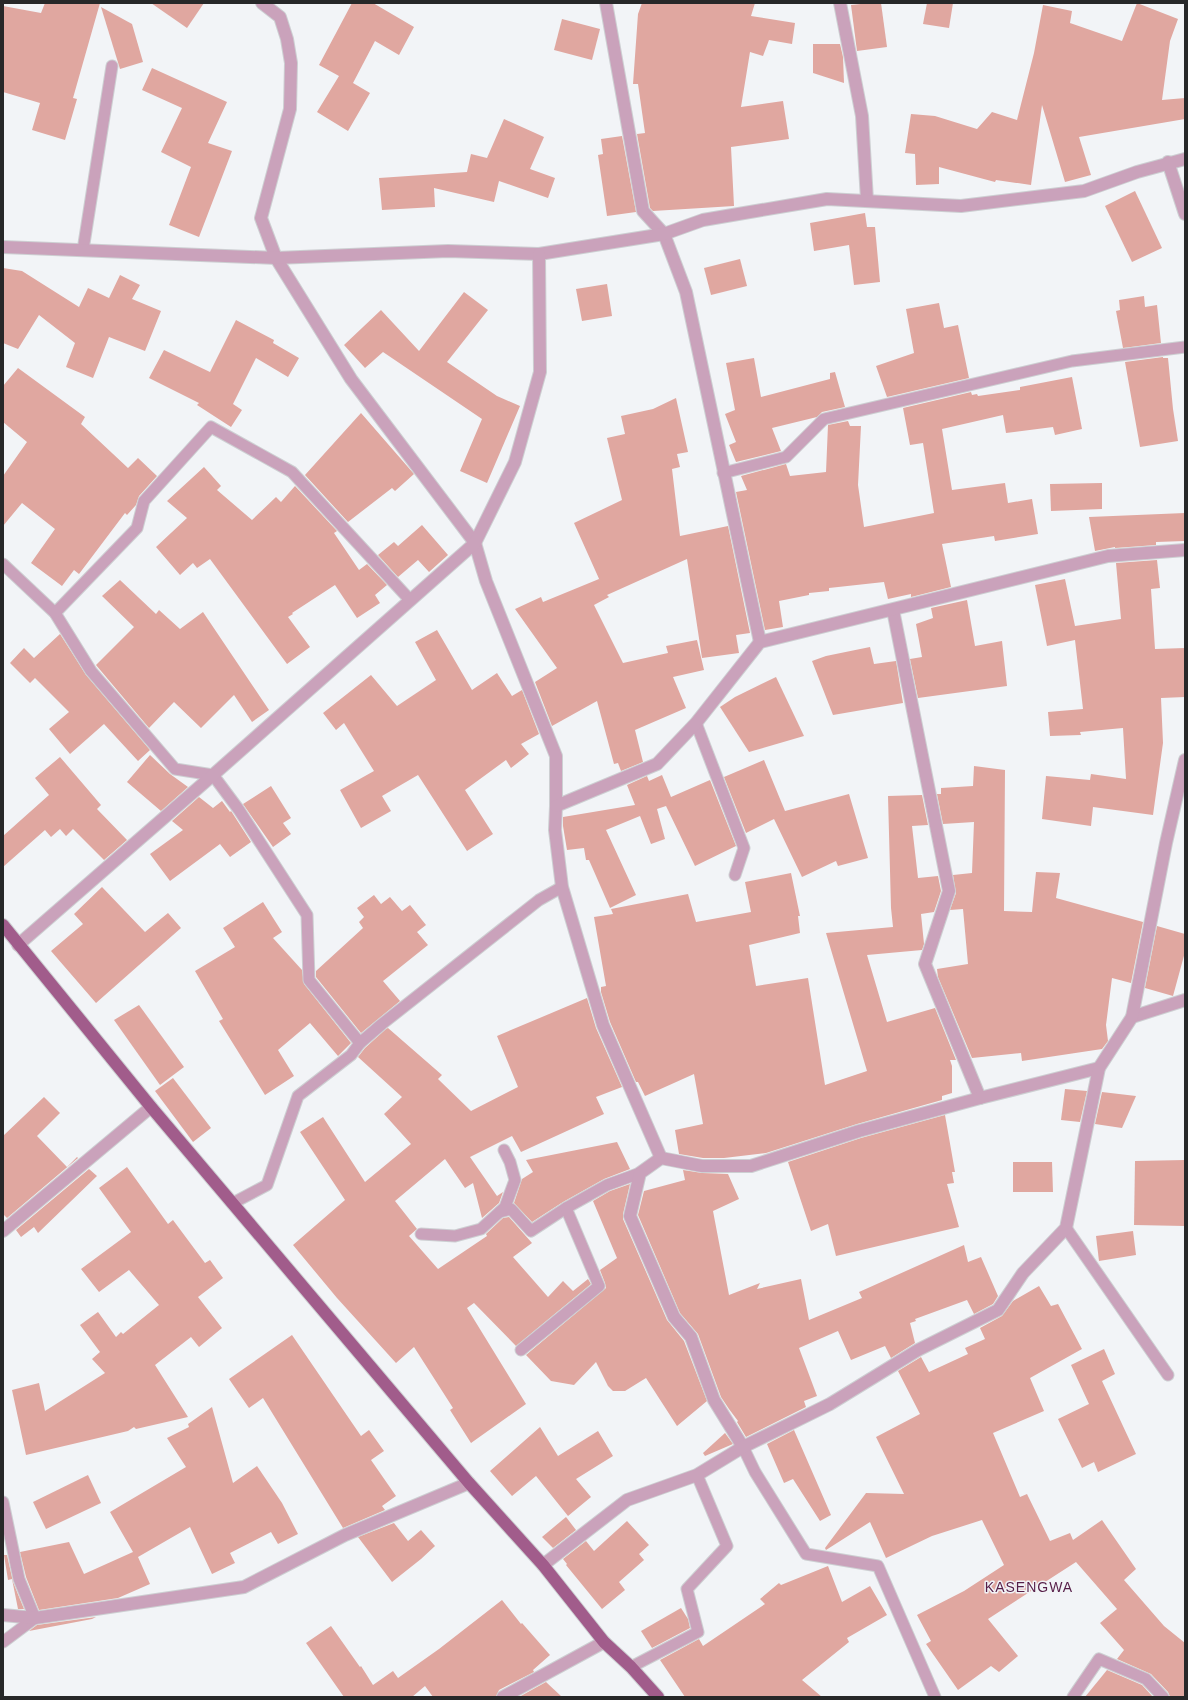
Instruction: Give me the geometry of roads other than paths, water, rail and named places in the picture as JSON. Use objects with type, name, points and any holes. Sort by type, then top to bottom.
[{"type":"main road","points":[[3,925],[152,1107],[469,1483],[543,1565],[604,1642],[631,1667],[658,1697]]},
{"type":"street","points":[[262,3],[280,17],[287,38],[291,63],[290,109],[262,218],[276,258],[351,379],[475,543],[486,581],[556,756],[555,830],[562,888],[603,1025],[661,1158]]},
{"type":"street","points":[[606,3],[644,211],[664,234],[686,292],[723,473],[760,642]]},
{"type":"street","points":[[840,3],[862,116],[867,200]]},
{"type":"street","points":[[3,247],[276,258],[448,251],[540,254],[664,234],[703,220],[827,199],[961,206],[1084,191],[1168,162],[1185,159]]},
{"type":"street","points":[[1168,162],[1185,214]]},
{"type":"street","points":[[18,945],[475,543],[515,462],[540,372],[540,254]]},
{"type":"street","points":[[556,806],[657,764],[696,723],[760,642],[1108,556],[1185,550]]},
{"type":"street","points":[[893,610],[948,891],[925,964],[980,1098]]},
{"type":"street","points":[[543,1565],[627,1500],[697,1475],[743,1447],[830,1404],[918,1350],[998,1310],[1023,1273],[1066,1228],[1099,1068],[1132,1017],[1166,843],[1185,760]]},
{"type":"street","points":[[1132,1017],[1185,1000]]},
{"type":"street","points":[[743,1447],[714,1400],[691,1338],[674,1317],[630,1216],[640,1173],[661,1158],[702,1166],[751,1166],[859,1132],[980,1098],[1099,1068]]},
{"type":"street","points":[[3,1231],[152,1107]]},
{"type":"street","points":[[3,1615],[35,1618],[244,1587],[345,1535],[469,1483]]},
{"type":"street","points":[[503,1697],[604,1642]]},
{"type":"lane","points":[[83,250],[112,66]]},
{"type":"lane","points":[[723,473],[786,457],[824,419],[1072,361],[1185,347]]},
{"type":"lane","points":[[55,613],[137,528],[144,501],[211,427],[292,472],[410,600]]},
{"type":"lane","points":[[3,564],[55,613],[91,671],[175,769],[213,775],[239,810],[307,915],[310,980],[360,1043]]},
{"type":"lane","points":[[696,723],[744,848],[734,875]]},
{"type":"lane","points":[[233,1203],[267,1185],[298,1096],[351,1055],[360,1043],[382,1024],[539,900],[562,888]]},
{"type":"lane","points":[[421,1234],[454,1236],[481,1229],[506,1207],[515,1180],[510,1162],[504,1150]]},
{"type":"lane","points":[[499,1212],[511,1209],[531,1231],[566,1208],[606,1185],[640,1173]]},
{"type":"lane","points":[[520,1350],[599,1286],[566,1208]]},
{"type":"lane","points":[[1066,1228],[1168,1375]]},
{"type":"lane","points":[[743,1447],[755,1472],[806,1554],[878,1566],[935,1697]]},
{"type":"lane","points":[[631,1667],[698,1632],[687,1589],[727,1546],[697,1475]]},
{"type":"lane","points":[[3,1502],[19,1579],[35,1618],[3,1642]]},
{"type":"lane","points":[[1073,1697],[1099,1660],[1146,1679],[1163,1697]]},
{"type":"district","name":"KASENGWA","points":[[1029,1587]]}]
